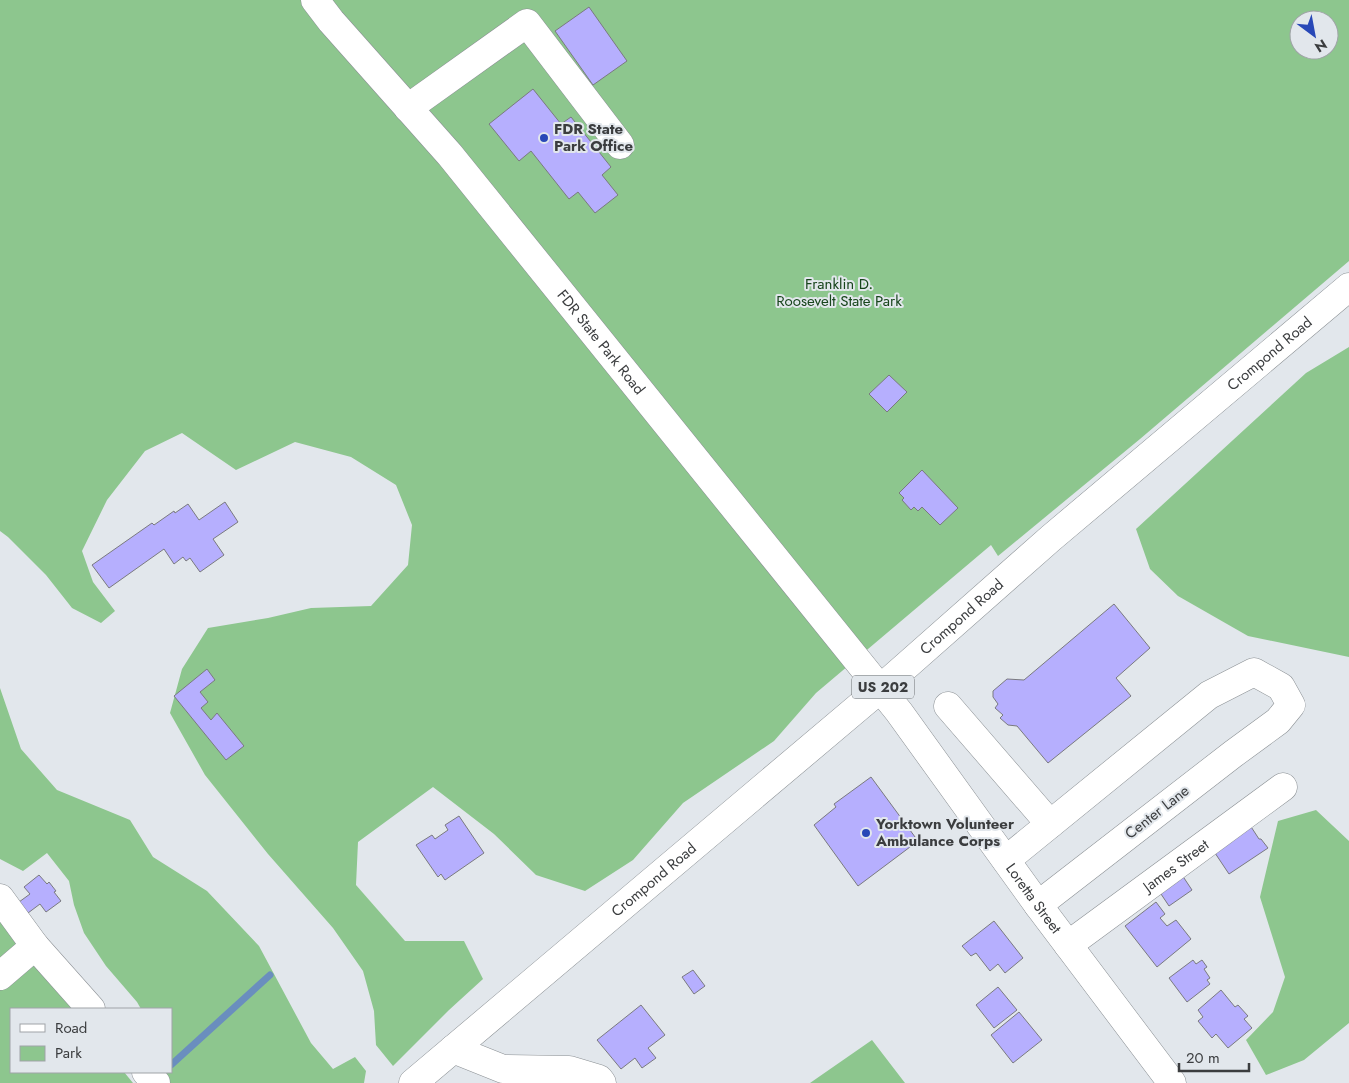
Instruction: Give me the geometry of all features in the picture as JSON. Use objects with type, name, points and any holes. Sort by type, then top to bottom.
[{"type":"main road","name":"FDR State Park Road","points":[[315,0],[456,163],[880,689]]},
{"type":"main road","points":[[408,108],[527,23],[620,145]]},
{"type":"main road","name":"Crompond Road","points":[[413,1083],[880,689],[1051,538],[1349,287]]},
{"type":"main road","name":"Center Lane","points":[[1038,905],[1278,722],[1292,705],[1281,687],[1254,672],[1209,695],[1050,824]]},
{"type":"main road","name":"Loretta Street","points":[[880,689],[899,712],[1068,946],[1172,1083]]},
{"type":"main road","points":[[948,706],[1050,824],[1006,860]]},
{"type":"main road","name":"James Street","points":[[1068,946],[1283,787]]},
{"type":"main road","points":[[0,898],[36,946],[90,1008]]},
{"type":"main road","points":[[0,976],[36,946]]},
{"type":"main road","points":[[453,1049],[503,1069],[569,1070],[599,1079],[602,1083]]},
{"type":"main road","points":[[147,1073],[156,1083]]},
{"type":"green space","name":"Franklin D. Roosevelt State Park","points":[[0,0],[1349,0],[1349,261],[1140,439],[998,556],[991,545],[816,693],[774,741],[683,803],[633,860],[585,891],[536,875],[494,834],[433,787],[358,842],[356,885],[405,941],[464,941],[483,979],[393,1066],[376,1045],[374,1011],[363,971],[333,928],[268,854],[205,775],[170,713],[182,669],[208,628],[268,618],[311,608],[371,606],[408,565],[412,525],[396,485],[351,457],[295,442],[236,470],[182,433],[145,451],[107,500],[82,551],[93,582],[115,611],[101,623],[72,608],[46,575],[0,531]]},
{"type":"green space","points":[[1349,347],[1349,657],[1248,636],[1178,596],[1150,569],[1136,529],[1306,373]]},
{"type":"green space","points":[[0,688],[21,749],[57,790],[130,820],[153,857],[207,891],[259,946],[311,1043],[333,1069],[355,1057],[366,1071],[364,1083],[170,1083],[166,1073],[172,1073],[172,1008],[140,1008],[106,966],[84,933],[74,905],[69,881],[47,853],[23,871],[0,859]]},
{"type":"green space","points":[[1316,810],[1349,841],[1349,1023],[1304,1060],[1266,1075],[1246,1040],[1273,1012],[1285,977],[1260,897],[1278,821]]},
{"type":"green space","points":[[0,920],[72,1008],[10,1008],[10,1073],[125,1073],[133,1083],[0,1083]]},
{"type":"green space","points":[[872,1040],[905,1083],[810,1083]]},
{"type":"building","points":[[589,7],[627,61],[593,85],[555,31]]},
{"type":"building","name":"FDR State Park Office","points":[[533,89],[561,124],[571,117],[611,167],[602,175],[618,195],[595,213],[578,192],[569,199],[531,151],[519,161],[489,124]]},
{"type":"building","points":[[889,375],[907,392],[887,412],[869,394]]},
{"type":"building","points":[[922,470],[958,508],[940,525],[922,507],[918,511],[914,507],[911,510],[902,500],[904,498],[899,493]]},
{"type":"building","points":[[225,502],[238,522],[213,539],[224,555],[200,572],[190,558],[186,561],[183,557],[174,564],[164,549],[109,588],[92,565],[152,523],[154,525],[188,504],[199,520]]},
{"type":"building","points":[[1114,604],[1150,648],[1116,678],[1131,696],[1048,763],[1017,726],[1008,725],[1000,718],[1003,715],[995,708],[998,704],[993,697],[993,691],[1007,679],[1024,680]]},
{"type":"building","points":[[207,669],[215,680],[200,692],[208,702],[201,708],[211,720],[217,713],[244,746],[226,760],[174,696]]},
{"type":"building","name":"Yorktown Volunteer Ambulance Corps","points":[[871,777],[918,841],[858,886],[814,825],[836,807],[834,804]]},
{"type":"building","points":[[459,816],[484,853],[445,880],[441,874],[438,877],[416,845],[432,835],[435,839],[448,830],[445,825]]},
{"type":"building","points":[[1244,816],[1259,839],[1268,848],[1229,874],[1207,841]]},
{"type":"building","points":[[1174,863],[1192,890],[1169,906],[1151,879]]},
{"type":"building","points":[[39,875],[47,884],[49,882],[61,901],[46,912],[40,904],[28,913],[19,902],[30,894],[24,887]]},
{"type":"building","points":[[1156,902],[1165,914],[1160,918],[1167,926],[1176,920],[1191,939],[1157,967],[1125,926]]},
{"type":"building","points":[[994,921],[1023,958],[1005,973],[998,964],[990,971],[976,953],[971,956],[962,946]]},
{"type":"building","points":[[1193,960],[1196,964],[1202,960],[1207,967],[1204,969],[1210,978],[1207,980],[1210,984],[1187,1002],[1169,978]]},
{"type":"building","points":[[693,970],[705,986],[694,994],[682,977]]},
{"type":"building","points":[[998,987],[1017,1010],[994,1028],[976,1005]]},
{"type":"building","points":[[1221,990],[1235,1007],[1238,1005],[1248,1016],[1244,1019],[1252,1028],[1228,1048],[1216,1034],[1212,1038],[1198,1021],[1203,1017],[1198,1010]]},
{"type":"building","points":[[641,1005],[665,1035],[648,1048],[656,1058],[642,1068],[635,1058],[621,1069],[597,1040]]},
{"type":"building","points":[[1019,1012],[1042,1040],[1013,1063],[991,1035]]},
{"type":"waterway","points":[[172,1064],[270,975]]},
{"type":"place","name":"FDR State Park Office","points":[[544,138]]},
{"type":"place","name":"Yorktown Volunteer Ambulance Corps","points":[[866,833]]}]
